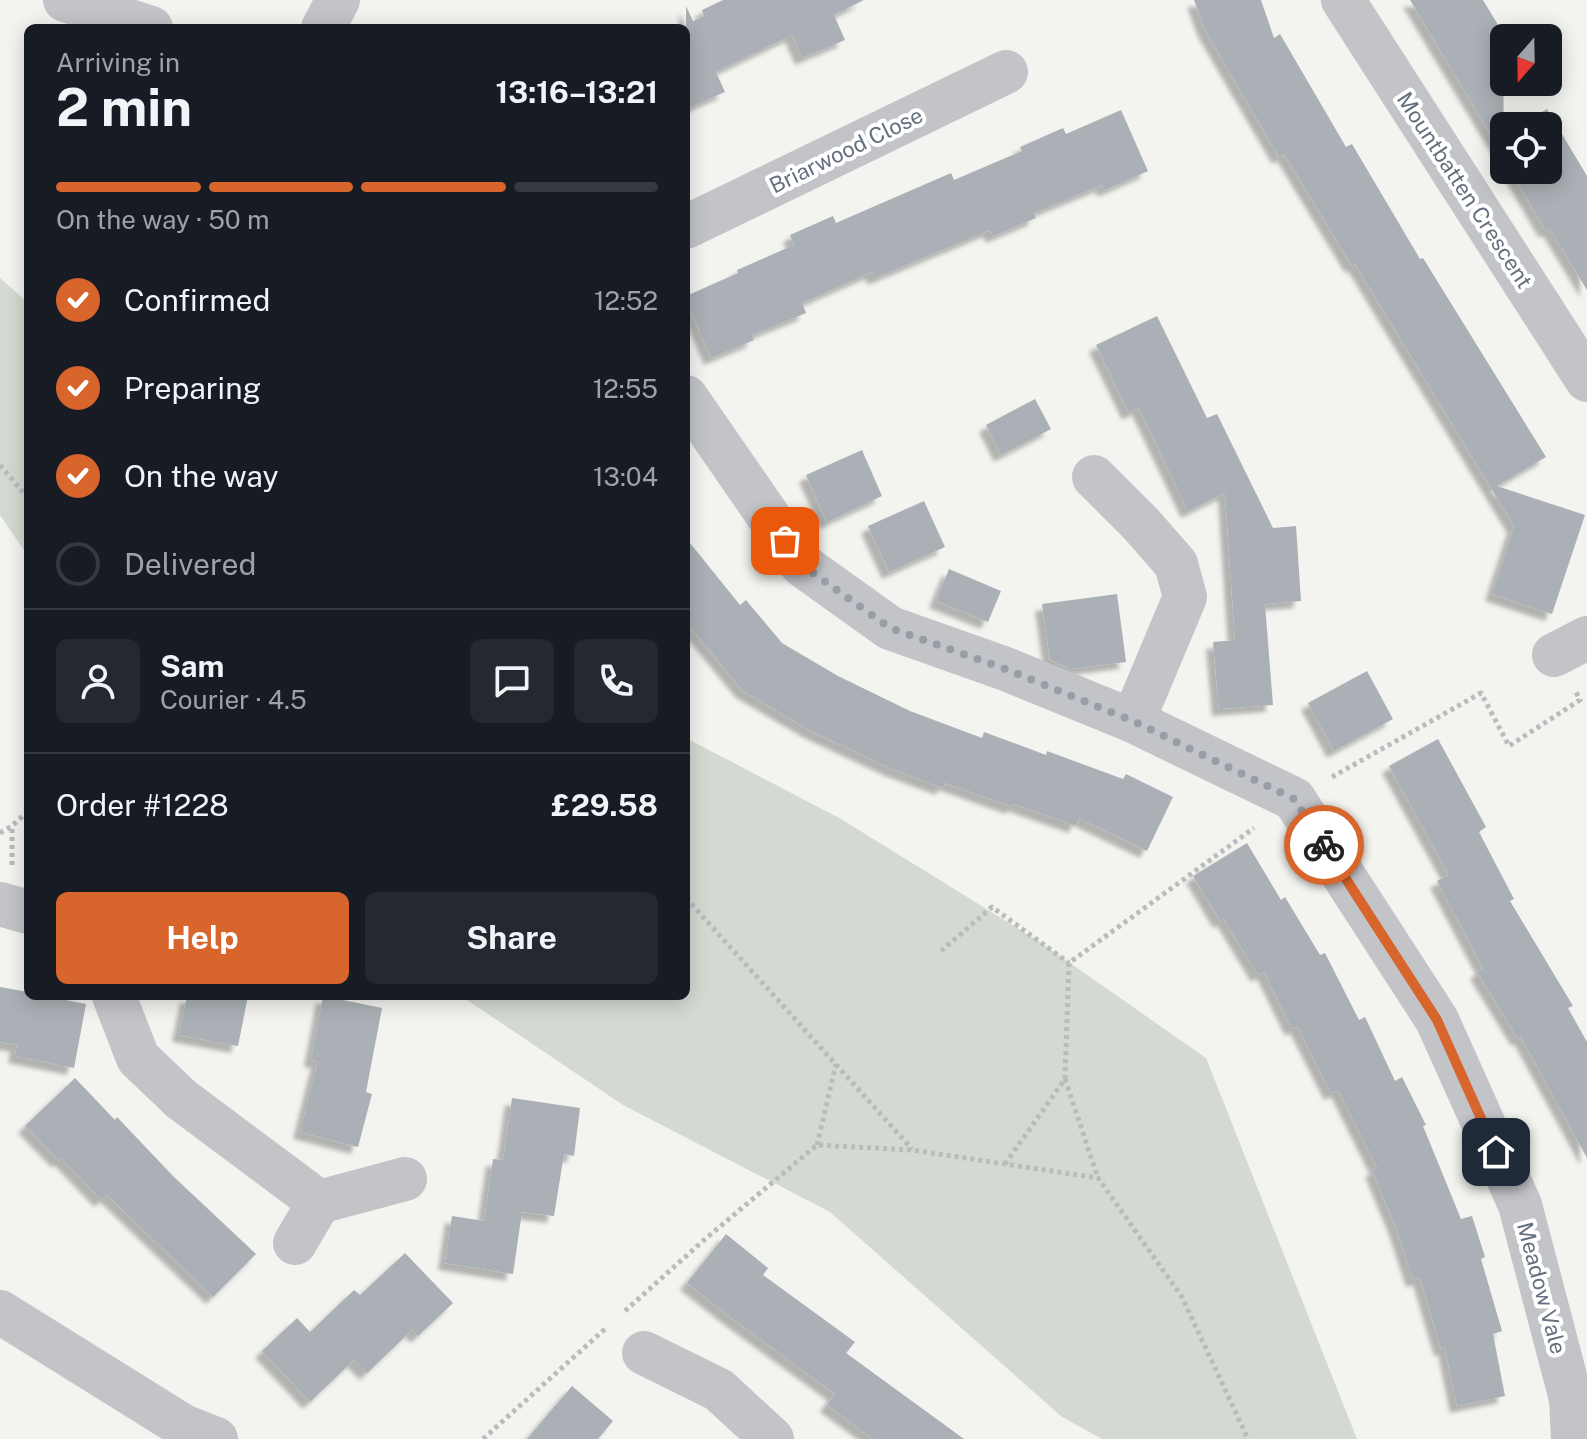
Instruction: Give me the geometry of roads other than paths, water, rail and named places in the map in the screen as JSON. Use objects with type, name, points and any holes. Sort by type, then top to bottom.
[{"type":"street","points":[[65,0],[139,24]]},
{"type":"street","points":[[325,24],[338,0]]},
{"type":"street","name":"Mountbatten Crescent","points":[[1343,0],[1587,380]]},
{"type":"street","name":"Briarwood Close","points":[[690,225],[1006,72]]},
{"type":"street","points":[[690,403],[802,565],[890,628],[1003,668],[1133,721],[1185,597],[1176,564],[1094,477]]},
{"type":"street","name":"Meadow Vale","points":[[1133,721],[1294,799],[1437,1020],[1520,1205],[1571,1399],[1573,1439]]},
{"type":"street","points":[[0,904],[24,911]]},
{"type":"street","points":[[116,1000],[138,1058],[181,1099],[319,1202]]},
{"type":"street","points":[[295,1243],[319,1202],[405,1179]]},
{"type":"street","points":[[0,1312],[183,1426],[216,1439]]},
{"type":"street","points":[[644,1353],[719,1390],[772,1439]]}]
